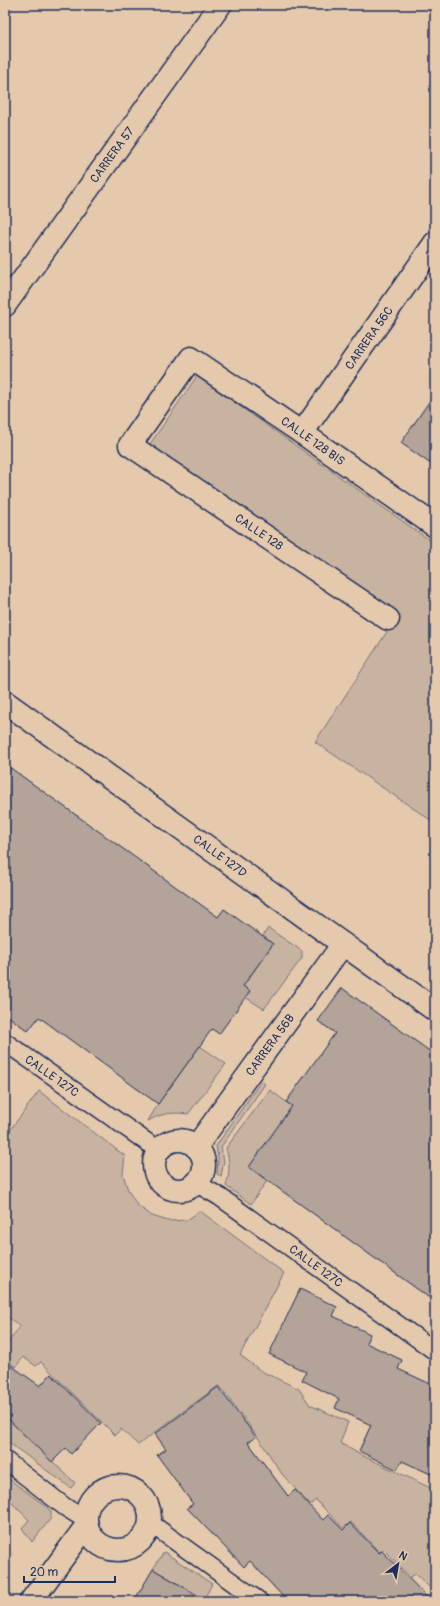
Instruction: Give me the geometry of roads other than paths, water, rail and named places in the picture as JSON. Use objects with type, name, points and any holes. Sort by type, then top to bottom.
[{"type":"street","name":"CARRERA 57","points":[[5,305],[220,5]]},
{"type":"street","name":"CARRERA 56C","points":[[302,433],[435,243]]},
{"type":"street","name":"CALLE 128 BIS","points":[[130,445],[191,358],[435,526]]},
{"type":"street","name":"CALLE 128","points":[[130,445],[388,618]]},
{"type":"street","name":"CALLE 127D","points":[[5,702],[435,1010]]},
{"type":"street","name":"CARRERA 56B","points":[[196,1147],[344,944]]},
{"type":"street","points":[[180,1139],[196,1147],[201,1153],[204,1161],[204,1170],[196,1183],[186,1189],[172,1189],[159,1181],[153,1166],[154,1158],[158,1150],[164,1144],[180,1139]]},
{"type":"street","points":[[119,1486],[130,1488],[139,1493],[146,1502],[150,1512],[150,1523],[147,1534],[140,1543],[130,1548],[120,1550],[110,1549],[101,1545],[94,1539],[88,1530],[87,1522],[87,1510],[90,1501],[98,1492],[108,1487],[119,1486]]},
{"type":"street","points":[[31,1601],[87,1522]]},
{"type":"lane","name":"CALLE 127C","points":[[5,1042],[158,1150]]},
{"type":"lane","name":"CALLE 127C","points":[[196,1183],[220,1197],[435,1351]]},
{"type":"lane","points":[[5,1460],[65,1507],[87,1522]]},
{"type":"lane","points":[[150,1523],[259,1601]]}]
